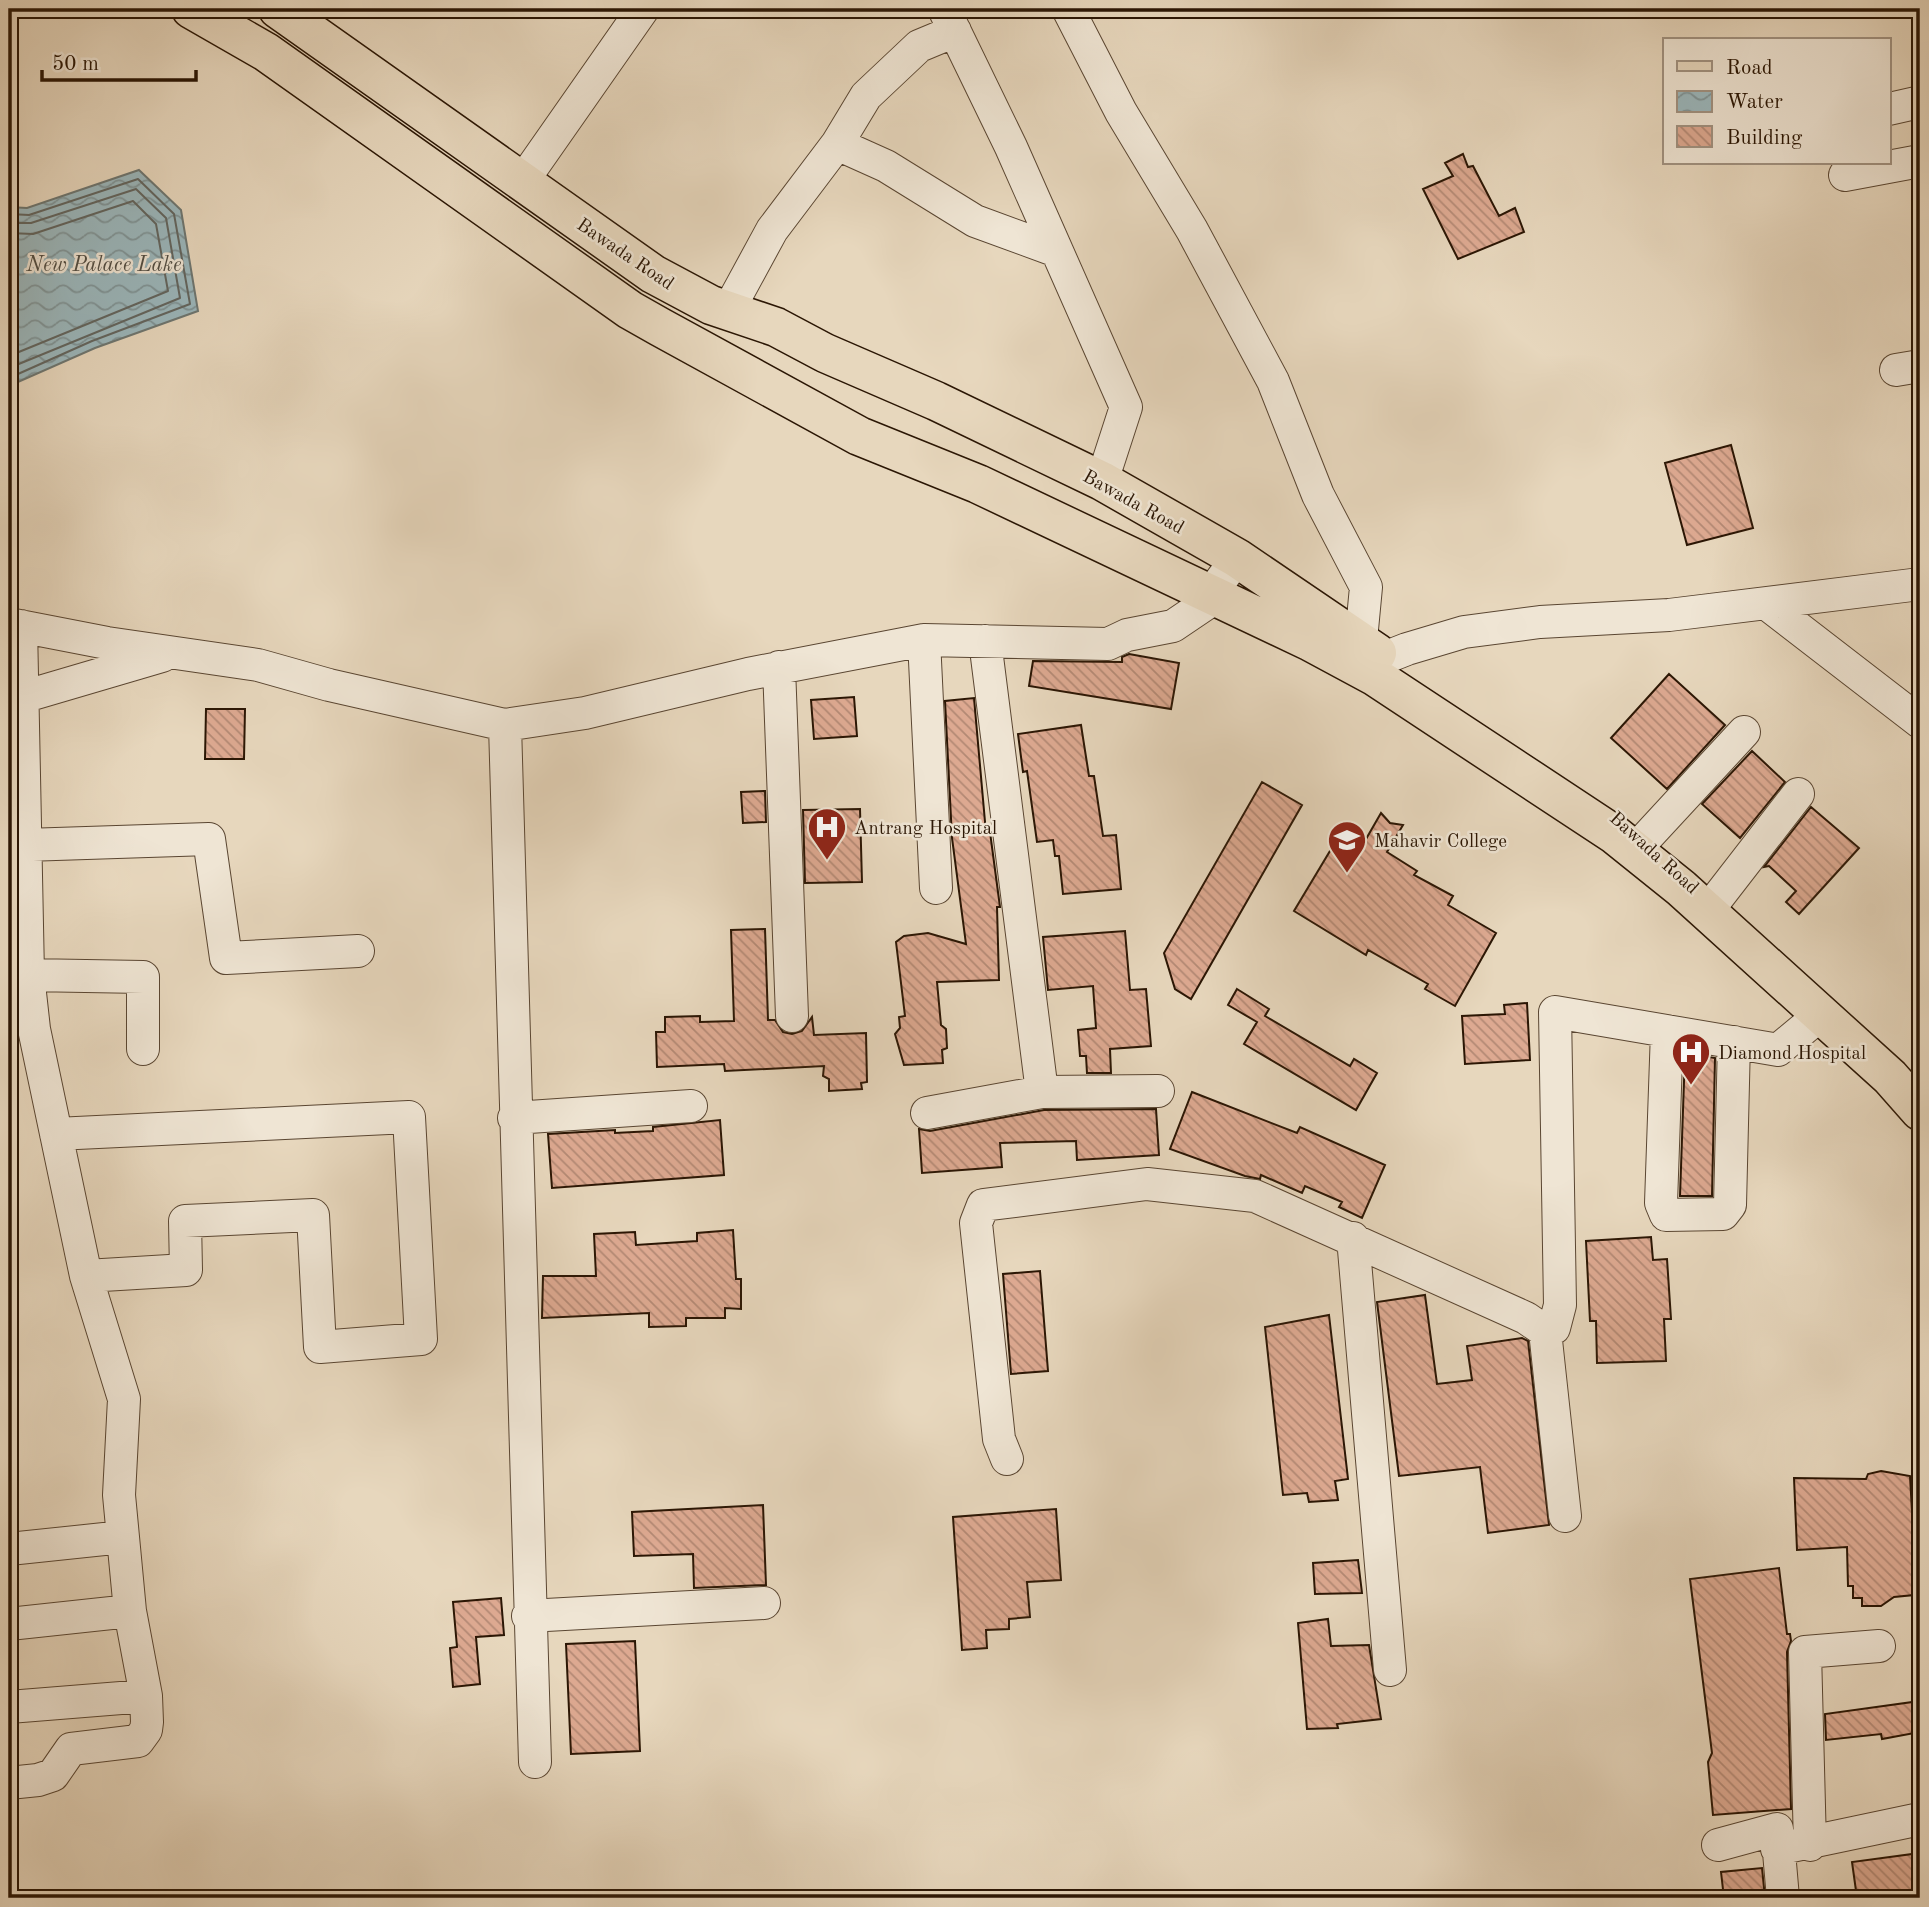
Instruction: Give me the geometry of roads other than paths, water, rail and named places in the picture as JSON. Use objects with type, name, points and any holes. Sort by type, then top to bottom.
[{"type":"main road","points":[[191,9],[266,52],[630,310],[859,436],[978,484],[1210,594],[1365,657],[1615,835],[1681,888],[1888,1076],[1920,1111]]},
{"type":"main road","name":"Bawada Road","points":[[278,9],[653,274],[711,305],[776,327],[1102,481],[1237,558],[1365,657],[1415,682],[1569,782],[1646,838],[1712,905],[1898,1073],[1920,1097]]},
{"type":"street","points":[[522,182],[643,9]]},
{"type":"street","points":[[1068,9],[1121,112],[1192,230],[1273,382],[1318,495],[1366,587],[1365,657],[1464,632],[1540,622],[1669,615],[1920,584]]},
{"type":"street","points":[[728,311],[772,230],[837,144],[866,96],[949,20],[1012,147],[1126,407],[1102,481]]},
{"type":"street","points":[[1890,110],[1920,102]]},
{"type":"street","points":[[837,144],[886,166],[975,221],[1057,251]]},
{"type":"street","points":[[1845,176],[1920,161]]},
{"type":"street","points":[[9,1783],[38,1780],[53,1775],[71,1749],[138,1741],[146,1730],[146,1696],[130,1611],[119,1495],[124,1399],[86,1276],[34,1028],[28,975],[15,625],[171,654],[258,665],[329,685],[505,725],[585,713],[779,667],[924,639],[1108,644],[1127,635],[1173,625],[1210,601],[1210,594],[1237,558]]},
{"type":"street","points":[[1768,604],[1920,722]]},
{"type":"street","points":[[924,639],[936,888]]},
{"type":"street","points":[[985,641],[1042,1092]]},
{"type":"street","points":[[16,698],[171,654]]},
{"type":"street","points":[[779,667],[792,1016]]},
{"type":"street","points":[[505,725],[528,1616],[535,1762]]},
{"type":"street","points":[[1646,838],[1744,732]]},
{"type":"street","points":[[1712,905],[1798,794]]},
{"type":"street","points":[[24,845],[209,839],[226,958],[358,951]]},
{"type":"street","points":[[28,975],[143,977],[143,1049]]},
{"type":"street","points":[[1545,1331],[1554,1328],[1560,1305],[1555,1012],[1667,1037],[1778,1050],[1819,1016]]},
{"type":"street","points":[[1667,1037],[1661,1203],[1666,1215],[1723,1214],[1730,1205],[1734,1045]]},
{"type":"street","points":[[927,1113],[1042,1092],[1158,1091]]},
{"type":"street","points":[[514,1118],[691,1106]]},
{"type":"street","points":[[56,1135],[409,1117],[421,1339],[320,1347],[313,1215],[185,1221],[187,1270],[86,1276]]},
{"type":"street","points":[[1007,1459],[999,1439],[976,1223],[983,1205],[1147,1184],[1255,1196],[1526,1318],[1545,1331],[1565,1516]]},
{"type":"street","points":[[1353,1238],[1390,1670]]},
{"type":"street","points":[[9,1549],[123,1537]]},
{"type":"street","points":[[528,1616],[764,1604]]},
{"type":"street","points":[[9,1624],[130,1611]]},
{"type":"street","points":[[1810,1844],[1805,1652],[1879,1646]]},
{"type":"street","points":[[9,1707],[146,1696]]},
{"type":"street","points":[[1777,1849],[1920,1819]]},
{"type":"street","points":[[1717,1845],[1777,1829],[1783,1898]]},
{"type":"water","name":"New Palace Lake","points":[[139,170],[181,210],[198,311],[95,348],[9,386],[9,207],[27,208]]},
{"type":"place","name":"Antrang Hospital","points":[[827,861]]},
{"type":"place","name":"Mahavir College","points":[[1347,874]]},
{"type":"place","name":"Diamond Hospital","points":[[1691,1086]]}]
